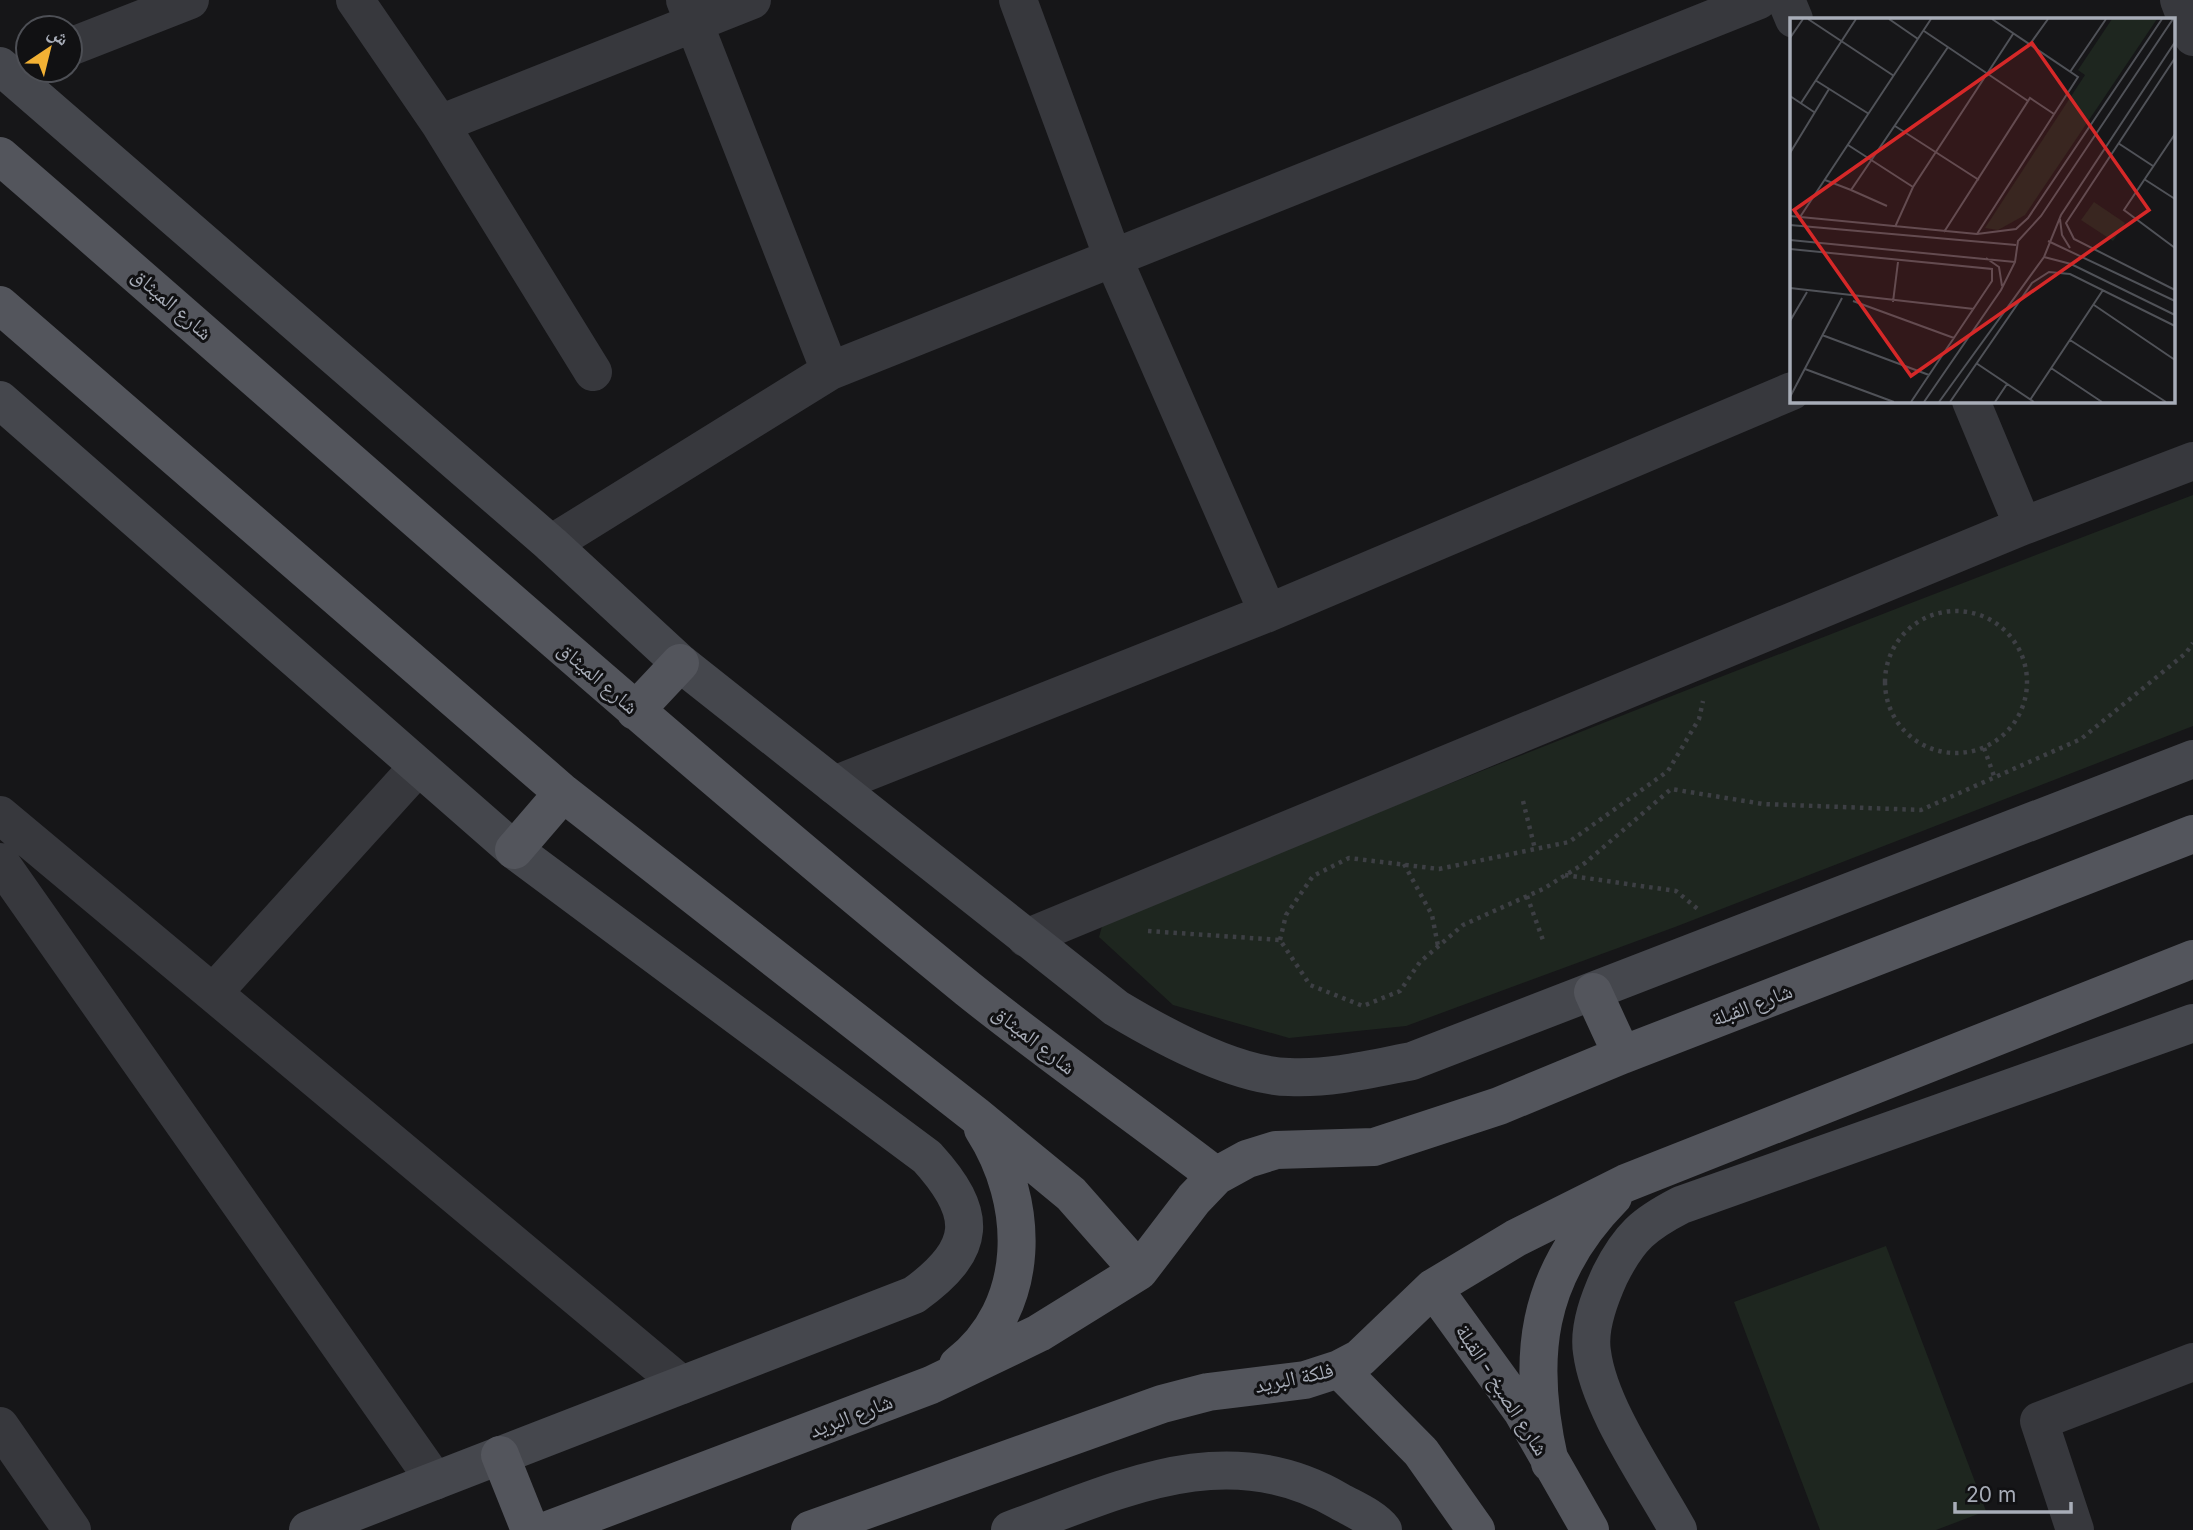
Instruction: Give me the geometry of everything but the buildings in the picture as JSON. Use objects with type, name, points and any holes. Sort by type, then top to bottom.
[{"type":"main road","name":"شارع الميثاق","points":[[0,156],[324,435],[635,711],[989,1005],[1216,1176]]},
{"type":"main road","points":[[0,305],[563,793],[975,1115],[1071,1194],[1139,1271],[1180,1215],[1216,1176]]},
{"type":"main road","points":[[635,711],[680,663]]},
{"type":"main road","points":[[514,850],[563,793]]},
{"type":"main road","name":"شارع القبلة","points":[[1216,1176],[1247,1159],[1276,1150],[1304,1147],[1374,1147],[1499,1106],[1622,1055],[2193,834]]},
{"type":"main road","points":[[1433,1288],[1516,1238],[1626,1184],[2193,958]]},
{"type":"main road","points":[[1593,992],[1622,1055]]},
{"type":"main road","points":[[931,1385],[967,1358],[994,1324],[1012,1283],[1019,1239],[1014,1195],[999,1153],[975,1115]]},
{"type":"main road","points":[[1550,1463],[1538,1413],[1536,1362],[1545,1311],[1570,1252],[1590,1220],[1626,1184]]},
{"type":"main road","name":"شارع البريد","points":[[548,1530],[931,1385],[1039,1333],[1139,1271]]},
{"type":"main road","name":"فلكة البريد","points":[[810,1530],[1118,1419],[1208,1392],[1305,1380],[1339,1369],[1360,1358],[1433,1288]]},
{"type":"main road","name":"شارع الصبخ - القبلة","points":[[1433,1288],[1522,1411],[1590,1530]]},
{"type":"main road","points":[[1339,1369],[1421,1452],[1476,1530]]},
{"type":"main road","points":[[500,1455],[530,1530]]},
{"type":"street","points":[[84,42],[190,0]]},
{"type":"street","points":[[355,0],[440,124],[593,372]]},
{"type":"street","points":[[440,124],[690,11],[752,0]]},
{"type":"street","points":[[1018,0],[1113,258],[1268,613]]},
{"type":"street","points":[[551,544],[830,372],[1759,0]]},
{"type":"street","points":[[1786,0],[1794,18]]},
{"type":"street","points":[[2179,0],[2193,37]]},
{"type":"street","points":[[690,11],[830,372]]},
{"type":"street","points":[[12,67],[551,544],[680,663],[1116,1008],[1167,1038],[1229,1063],[1287,1077],[1347,1074],[1412,1061],[2193,759]]},
{"type":"street","points":[[834,785],[1268,613],[1790,392]]},
{"type":"street","points":[[0,400],[417,768],[514,850],[927,1157],[952,1185],[960,1201],[964,1219],[956,1255],[946,1270],[914,1296],[308,1530]]},
{"type":"street","points":[[1971,402],[2023,526]]},
{"type":"street","points":[[1026,938],[2023,526],[2193,461]]},
{"type":"street","points":[[213,993],[417,768]]},
{"type":"street","points":[[0,815],[682,1385]]},
{"type":"street","points":[[0,862],[435,1481]]},
{"type":"street","points":[[1678,1530],[1600,1389],[1591,1349],[1599,1299],[1621,1254],[1648,1222],[1681,1205],[2193,1023]]},
{"type":"street","points":[[2075,1530],[2039,1421],[2193,1362]]},
{"type":"street","points":[[0,1426],[72,1530]]},
{"type":"street","points":[[1010,1530],[1151,1479],[1230,1468],[1309,1483],[1383,1530]]},
{"type":"path","points":[[1962,610],[1985,616],[2005,629],[2020,648],[2028,671],[2027,695],[2019,717],[2005,736],[1984,748],[1961,754],[1937,751],[1916,741],[1899,725],[1888,704],[1884,680],[1888,658],[1900,637],[1917,621],[1938,612],[1962,610]]},
{"type":"path","points":[[1704,698],[1699,719],[1668,771],[1569,842],[1439,869],[1349,858],[1313,876],[1286,915],[1280,940],[1310,985],[1363,1006],[1400,991],[1420,962],[1463,925],[1527,896],[1585,863],[1671,789],[1763,804],[1921,810],[2081,739],[2186,653],[2193,643]]},
{"type":"path","points":[[1984,748],[1994,776]]},
{"type":"path","points":[[1523,801],[1535,849]]},
{"type":"path","points":[[1403,863],[1432,915],[1438,946]]},
{"type":"path","points":[[1564,875],[1676,891],[1701,912],[1705,948]]},
{"type":"path","points":[[1527,896],[1544,943]]},
{"type":"path","points":[[1143,930],[1280,940]]},
{"type":"shaded area","points":[[2193,495],[2193,726],[1675,927],[1406,1026],[1289,1038],[1173,1005],[1099,937],[1103,923],[1239,868],[1646,706]]},
{"type":"shaded area","points":[[1886,1246],[1986,1511],[1936,1530],[1820,1530],[1734,1302]]}]
